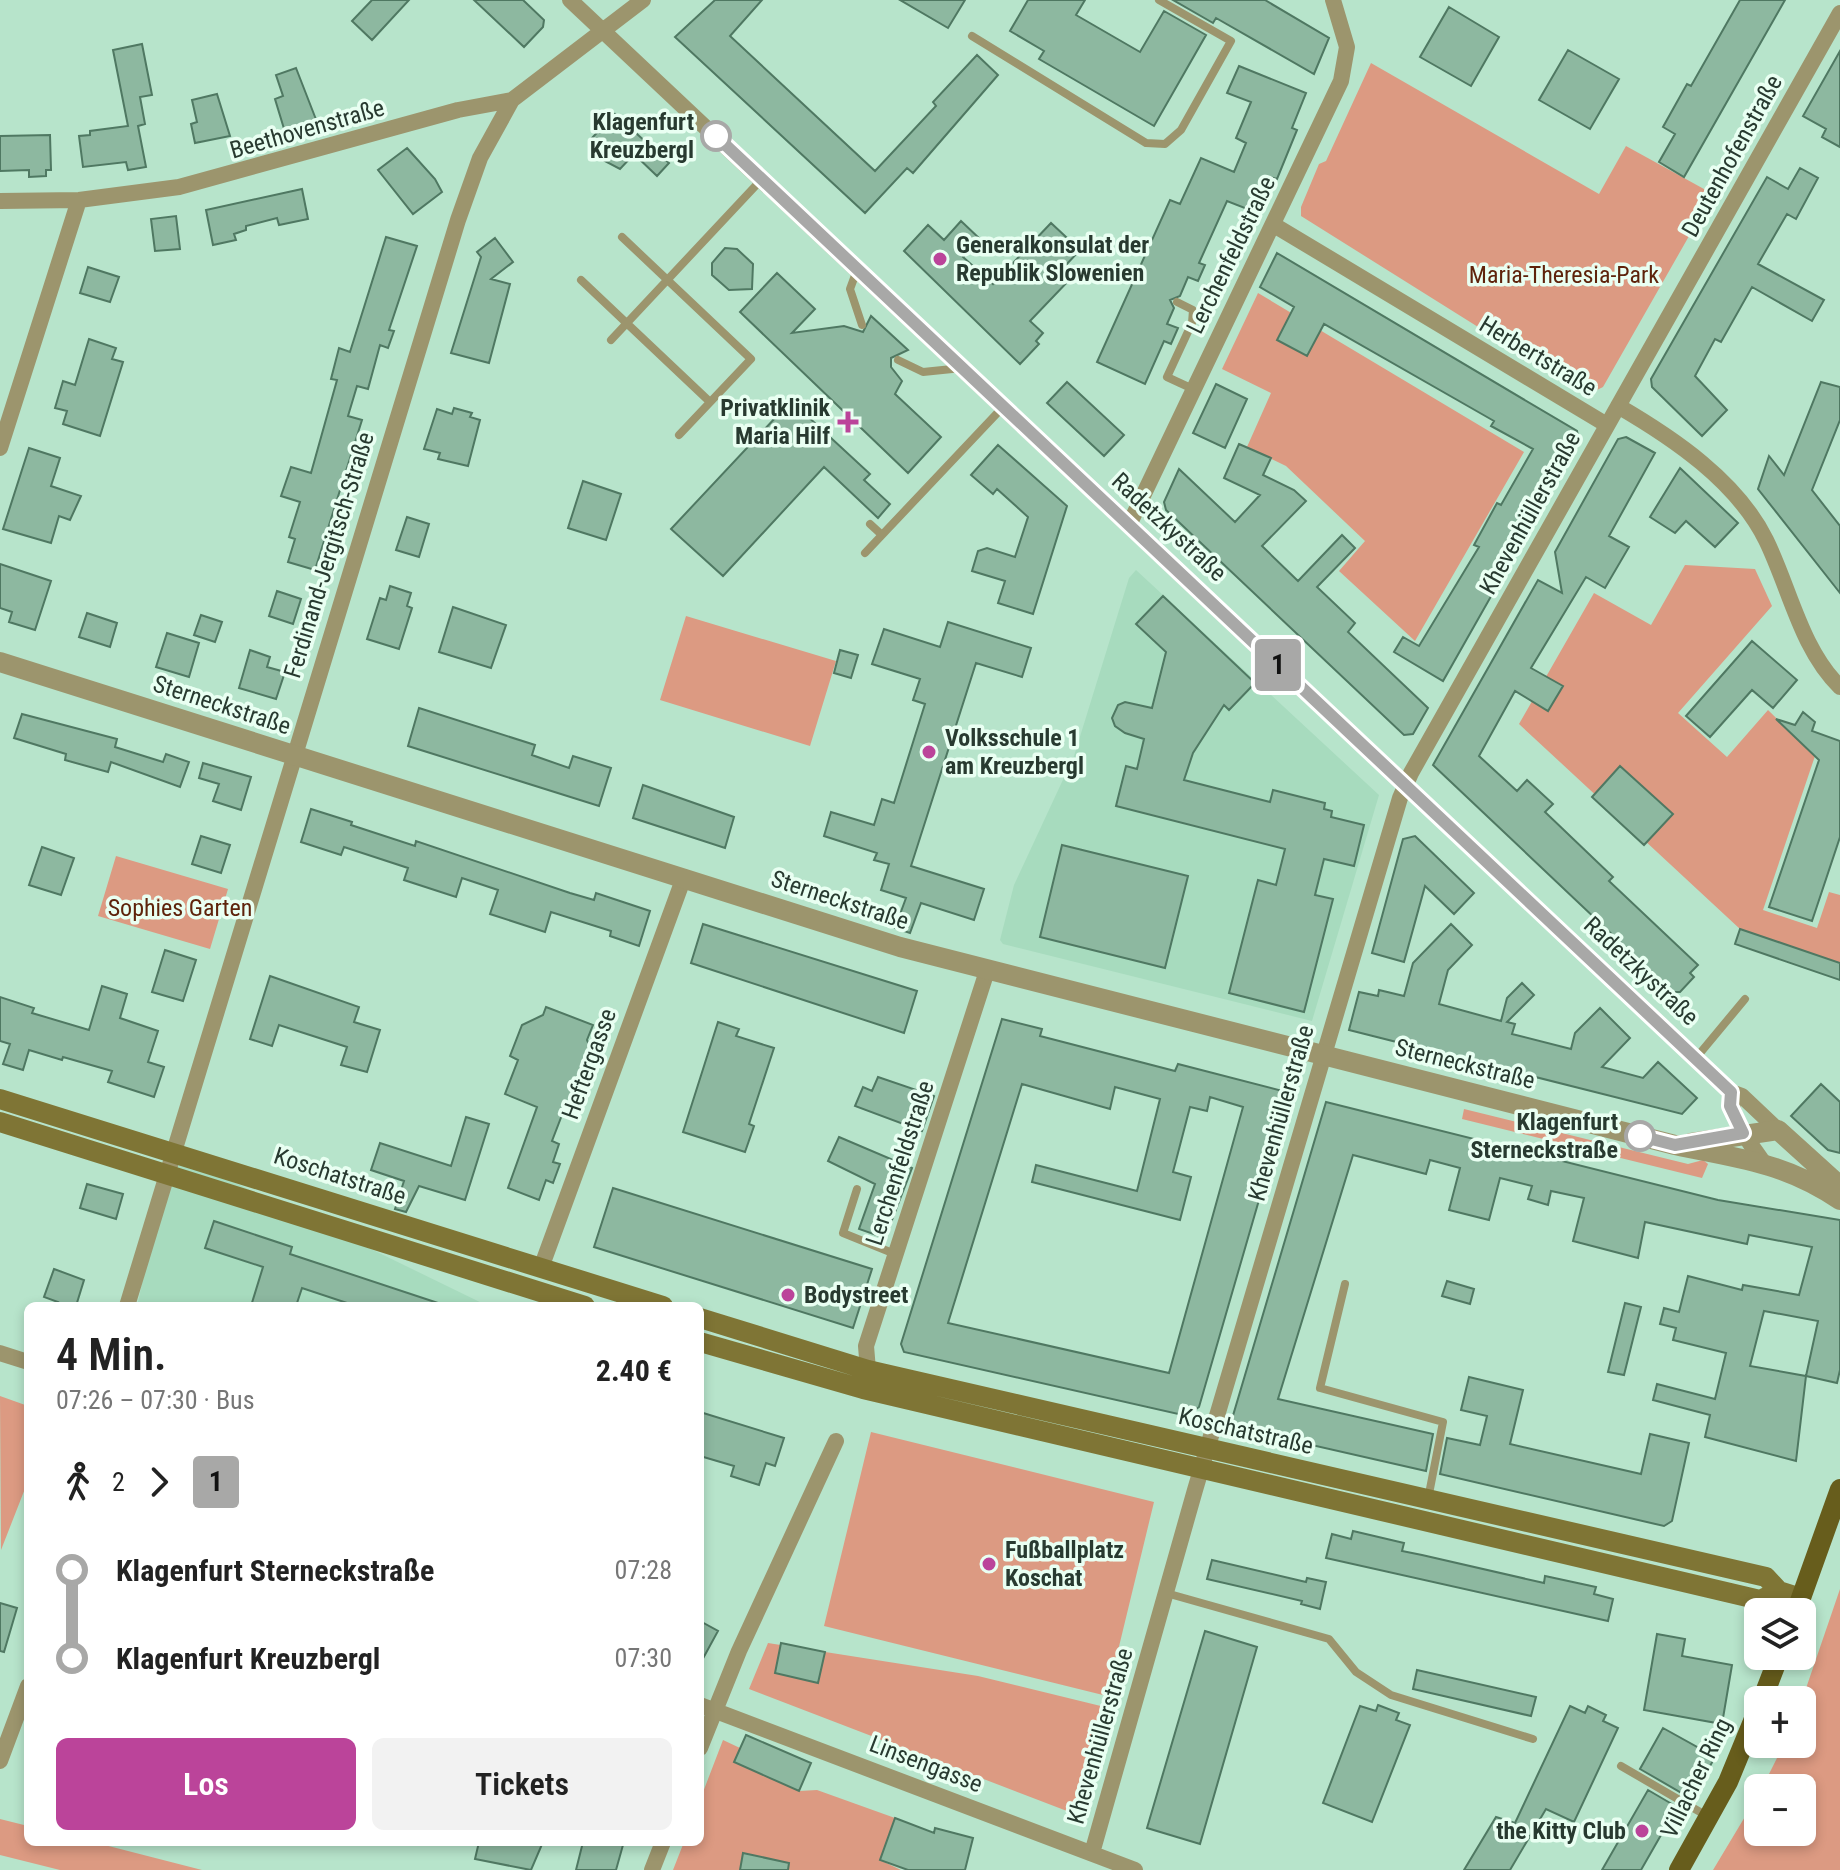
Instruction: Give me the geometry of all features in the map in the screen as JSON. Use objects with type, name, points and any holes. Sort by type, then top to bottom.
[{"type":"main road","name":"Koschatstraße","points":[[0,1099],[650,1302]]},
{"type":"main road","name":"Koschatstraße","points":[[0,1122],[572,1302]]},
{"type":"main road","name":"Koschatstraße","points":[[704,1320],[868,1370],[1766,1577],[1788,1598]]},
{"type":"main road","name":"Koschatstraße","points":[[704,1343],[863,1389],[1760,1600],[1779,1591]]},
{"type":"main road","points":[[1801,1598],[1840,1489]]},
{"type":"main road","name":"Villacher Ring","points":[[1679,1870],[1728,1782],[1744,1743]]},
{"type":"street","name":"Radetzkystraße","points":[[570,0],[1731,1092],[1742,1096],[1840,1186]]},
{"type":"street","name":"Beethovenstraße","points":[[0,201],[79,200],[229,176],[458,110],[512,100],[643,0]]},
{"type":"street","name":"Lerchenfeldstraße","points":[[1129,525],[1248,270],[1274,225],[1345,69],[1347,47],[1333,0]]},
{"type":"street","name":"Deutenhofenstraße","points":[[1618,406],[1840,13]]},
{"type":"street","name":"Ferdinand-Jergitsch-Straße","points":[[128,1302],[292,756],[458,220],[480,158],[512,100]]},
{"type":"street","points":[[0,448],[79,200]]},
{"type":"street","name":"Herbertstraße","points":[[1274,225],[1607,425],[1618,406],[1679,444],[1745,505],[1765,539],[1822,670],[1840,687]]},
{"type":"street","name":"Khevenhüllerstraße","points":[[1092,1853],[1201,1469],[1405,786],[1607,425]]},
{"type":"street","name":"Sterneckstraße","points":[[0,662],[900,947],[1675,1145],[1763,1162],[1811,1180],[1840,1200]]},
{"type":"street","name":"Heftergasse","points":[[541,1268],[684,877]]},
{"type":"street","name":"Lerchenfeldstraße","points":[[868,1370],[866,1346],[987,971]]},
{"type":"street","points":[[1731,1092],[1730,1106],[1743,1133],[1763,1162]]},
{"type":"street","name":"Sterneckstraße","points":[[1675,1145],[1778,1130]]},
{"type":"street","points":[[0,1353],[24,1361]]},
{"type":"street","points":[[704,1728],[708,1708],[836,1441]]},
{"type":"street","points":[[0,1761],[24,1697]]},
{"type":"street","name":"Linsengasse","points":[[708,1708],[1135,1870]]},
{"type":"street","points":[[652,1870],[661,1846]]},
{"type":"lane","points":[[972,36],[1146,143],[1165,144],[1181,130],[1231,41],[1159,0]]},
{"type":"lane","points":[[611,340],[763,179]]},
{"type":"lane","points":[[622,237],[751,359],[679,435]]},
{"type":"lane","points":[[857,270],[850,289],[862,325]]},
{"type":"lane","points":[[581,280],[710,402]]},
{"type":"lane","points":[[1177,302],[1193,310],[1192,323],[1167,377],[1193,389]]},
{"type":"lane","points":[[898,360],[923,372],[962,368]]},
{"type":"lane","points":[[865,553],[1003,407]]},
{"type":"lane","points":[[870,524],[882,535]]},
{"type":"lane","points":[[1696,1058],[1745,999]]},
{"type":"lane","points":[[857,1189],[843,1233],[896,1255]]},
{"type":"lane","points":[[1345,1284],[1320,1388],[1443,1422],[1428,1500]]},
{"type":"lane","points":[[1166,1593],[1329,1639],[1356,1672],[1391,1695],[1533,1739]]},
{"type":"lane","points":[[1621,1766],[1708,1817]]},
{"type":"shaded area","points":[[1136,570],[1379,795],[1312,1021],[1003,944],[1000,940],[1014,885],[1074,756],[1129,578]]},
{"type":"shaded area","points":[[172,1152],[480,1302],[138,1302]]},
{"type":"green space","name":"Maria-Theresia-Park","points":[[1371,63],[1599,194],[1626,146],[1713,194],[1603,387],[1591,393],[1577,389],[1301,216],[1301,207],[1319,164],[1326,161]]},
{"type":"green space","points":[[1258,293],[1524,452],[1415,641],[1339,571],[1365,541],[1286,466],[1247,447],[1271,393],[1222,369]]},
{"type":"green space","points":[[1685,565],[1755,569],[1772,606],[1678,713],[1727,757],[1768,710],[1815,756],[1763,910],[1817,928],[1829,892],[1840,895],[1840,963],[1740,929],[1519,724],[1594,593],[1651,625]]},
{"type":"green space","points":[[686,616],[836,661],[810,746],[660,700]]},
{"type":"green space","name":"Sophies Garten","points":[[116,856],[228,889],[210,949],[98,916]]},
{"type":"green space","points":[[1464,1109],[1688,1164],[1703,1160],[1708,1164],[1702,1178],[1462,1119]]},
{"type":"green space","points":[[0,1396],[24,1405],[24,1491],[1,1550]]},
{"type":"green space","name":"Fußballplatz Koschat","points":[[871,1432],[1154,1502],[1107,1696],[824,1626]]},
{"type":"green space","points":[[1840,1589],[1840,1870],[1713,1870],[1744,1818],[1744,1846],[1816,1846],[1816,1774],[1769,1774],[1777,1758],[1816,1758],[1816,1686],[1807,1686],[1812,1670],[1816,1670],[1816,1659]]},
{"type":"green space","points":[[768,1643],[978,1676],[1113,1709],[1080,1816],[749,1689]]},
{"type":"green space","points":[[723,1740],[740,1748],[735,1763],[747,1768],[753,1757],[765,1776],[799,1791],[817,1790],[895,1818],[880,1860],[901,1870],[673,1870],[682,1846],[704,1846],[704,1790]]},
{"type":"green space","points":[[0,1819],[24,1825],[24,1846],[109,1846],[202,1870],[60,1870],[0,1855]]},
{"type":"building","points":[[372,0],[409,0],[372,40],[352,21]]},
{"type":"building","points":[[474,0],[523,0],[544,20],[543,27],[524,47]]},
{"type":"building","points":[[715,0],[762,0],[730,36],[875,171],[936,106],[933,102],[977,55],[998,75],[913,173],[907,168],[865,213],[675,37]]},
{"type":"building","points":[[900,0],[965,0],[948,28]]},
{"type":"building","points":[[1028,0],[1085,0],[1076,15],[1140,52],[1164,11],[1206,35],[1154,126],[1039,59],[1044,51],[1010,31]]},
{"type":"building","points":[[1173,0],[1265,0],[1329,38],[1314,74],[1216,18],[1213,23]]},
{"type":"building","points":[[1740,0],[1785,0],[1684,177],[1659,162],[1675,134],[1663,127],[1687,84],[1691,86]]},
{"type":"building","points":[[1449,7],[1499,37],[1471,86],[1420,57]]},
{"type":"building","points":[[142,44],[152,95],[140,97],[145,124],[138,126],[146,167],[128,170],[126,162],[83,167],[79,136],[90,135],[90,131],[128,126],[113,50]]},
{"type":"building","points":[[1568,50],[1619,79],[1590,129],[1539,100]]},
{"type":"building","points":[[1840,51],[1840,147],[1822,137],[1826,129],[1803,116]]},
{"type":"building","points":[[1239,66],[1306,93],[1292,128],[1297,130],[1277,179],[1270,177],[1255,212],[1227,201],[1199,263],[1205,265],[1198,281],[1188,277],[1180,296],[1170,300],[1174,308],[1167,324],[1178,328],[1171,344],[1164,341],[1145,384],[1097,362],[1170,200],[1180,204],[1201,158],[1234,172],[1246,143],[1236,138],[1251,102],[1227,93]]},
{"type":"building","points":[[296,68],[317,122],[285,132],[275,99],[283,96],[276,75]]},
{"type":"building","points":[[217,94],[230,136],[195,143],[191,124],[197,122],[192,100]]},
{"type":"building","points":[[615,114],[669,163],[657,176],[634,154],[620,169],[599,158],[600,150],[590,140]]},
{"type":"building","points":[[50,135],[51,170],[46,170],[46,176],[29,177],[29,170],[0,171],[0,136]]},
{"type":"building","points":[[407,148],[435,179],[442,192],[413,214],[378,170]]},
{"type":"building","points":[[1800,168],[1818,178],[1796,219],[1787,214],[1758,264],[1824,300],[1812,321],[1752,287],[1721,342],[1715,339],[1695,376],[1727,410],[1702,436],[1652,387],[1651,379],[1767,177],[1788,189]]},
{"type":"building","points":[[302,189],[308,219],[279,225],[277,218],[246,226],[246,230],[234,234],[236,240],[213,245],[206,210]]},
{"type":"building","points":[[176,216],[180,249],[155,251],[151,219]]},
{"type":"building","points":[[961,221],[980,239],[963,257],[993,284],[1051,223],[1080,250],[1065,266],[1074,275],[1030,321],[1043,333],[1036,341],[1039,344],[1020,364],[904,251],[928,225],[944,240]]},
{"type":"building","points":[[386,237],[417,246],[389,330],[394,331],[388,348],[380,345],[368,389],[357,386],[348,416],[362,420],[315,570],[288,562],[295,539],[289,537],[300,502],[281,496],[291,467],[311,473],[337,380],[331,379],[339,348],[350,352]]},
{"type":"building","points":[[495,238],[513,262],[491,279],[510,284],[489,363],[451,353],[481,257],[477,252]]},
{"type":"building","points":[[725,248],[737,249],[753,264],[752,289],[729,290],[712,275],[712,263]]},
{"type":"building","points":[[1277,253],[1577,431],[1579,441],[1443,681],[1394,652],[1403,637],[1419,646],[1479,547],[1474,545],[1497,503],[1501,505],[1533,449],[1491,426],[1494,421],[1324,324],[1307,356],[1277,340],[1294,307],[1260,287]]},
{"type":"building","points":[[88,267],[119,277],[110,302],[80,293]]},
{"type":"building","points":[[777,273],[815,309],[792,333],[844,326],[863,332],[871,316],[908,350],[891,358],[891,367],[902,381],[895,394],[941,437],[908,473],[740,312]]},
{"type":"building","points":[[89,339],[116,348],[112,359],[123,362],[100,436],[63,424],[67,411],[55,408],[63,381],[75,385]]},
{"type":"building","points":[[1067,382],[1124,435],[1104,456],[1047,403]]},
{"type":"building","points":[[1821,382],[1840,387],[1840,420],[1812,490],[1840,526],[1840,593],[1758,489],[1769,456],[1784,475]]},
{"type":"building","points":[[1216,384],[1247,399],[1225,448],[1193,433]]},
{"type":"building","points":[[791,401],[870,474],[864,480],[890,504],[878,518],[824,467],[723,576],[671,529]]},
{"type":"building","points":[[454,408],[472,413],[470,417],[480,420],[468,466],[438,459],[440,453],[424,449],[437,409],[452,414]]},
{"type":"building","points":[[1626,437],[1655,453],[1609,536],[1629,547],[1605,588],[1586,577],[1531,668],[1563,686],[1548,711],[1515,691],[1479,756],[1517,791],[1527,780],[1553,804],[1545,812],[1613,877],[1609,881],[1698,965],[1690,973],[1694,977],[1680,992],[1673,992],[1433,765],[1538,580],[1562,593],[1555,552],[1618,439]]},
{"type":"building","points":[[1239,444],[1271,458],[1263,475],[1294,490],[1306,501],[1262,546],[1298,581],[1342,535],[1355,548],[1317,587],[1355,623],[1348,632],[1428,708],[1413,734],[1404,735],[1166,510],[1164,502],[1179,469],[1235,522],[1260,495],[1224,478]]},
{"type":"building","points":[[998,445],[1067,506],[1033,614],[998,603],[1005,581],[972,571],[978,551],[987,548],[1015,557],[1028,517],[997,489],[993,494],[971,475]]},
{"type":"building","points":[[29,448],[60,458],[51,486],[81,496],[70,520],[59,516],[51,543],[3,529]]},
{"type":"building","points":[[1680,468],[1738,523],[1715,547],[1686,521],[1675,533],[1650,517]]},
{"type":"building","points":[[583,481],[621,494],[606,540],[568,528]]},
{"type":"building","points":[[407,517],[429,524],[419,557],[396,550]]},
{"type":"building","points":[[0,564],[51,581],[35,630],[9,622],[12,612],[0,608]]},
{"type":"building","points":[[390,586],[411,593],[407,606],[412,608],[399,649],[367,639],[380,598],[386,600]]},
{"type":"building","points":[[277,591],[301,599],[293,624],[269,616]]},
{"type":"building","points":[[1163,596],[1255,683],[1229,710],[1224,705],[1193,753],[1184,780],[1270,802],[1273,790],[1325,803],[1324,809],[1332,811],[1331,817],[1364,825],[1354,866],[1324,859],[1315,895],[1333,899],[1304,1012],[1229,993],[1258,880],[1276,885],[1285,849],[1116,806],[1126,766],[1137,769],[1144,739],[1125,733],[1115,726],[1112,718],[1118,705],[1125,702],[1152,708],[1166,652],[1136,624]]},
{"type":"building","points":[[453,607],[506,625],[491,668],[439,652]]},
{"type":"building","points":[[87,613],[117,623],[110,647],[79,637]]},
{"type":"building","points":[[201,615],[222,622],[215,642],[194,635]]},
{"type":"building","name":"Volksschule 1 am Kreuzbergl","points":[[948,622],[1031,648],[1022,677],[976,663],[911,866],[984,889],[974,920],[921,903],[910,933],[895,928],[906,898],[881,890],[889,864],[874,860],[877,853],[824,836],[831,812],[874,825],[882,799],[894,803],[925,704],[913,700],[920,679],[872,664],[884,629],[940,647]]},
{"type":"building","points":[[167,633],[199,643],[189,677],[156,667]]},
{"type":"building","points":[[1752,641],[1797,680],[1773,708],[1752,690],[1710,737],[1686,716]]},
{"type":"building","points":[[250,650],[270,657],[267,667],[285,672],[276,699],[239,688]]},
{"type":"building","points":[[840,650],[858,655],[851,678],[834,673]]},
{"type":"building","points":[[419,708],[535,745],[532,755],[569,768],[573,756],[611,768],[599,806],[408,746]]},
{"type":"building","points":[[1803,712],[1815,722],[1812,731],[1840,741],[1840,837],[1812,921],[1769,907],[1819,760],[1776,719],[1795,725]]},
{"type":"building","points":[[22,714],[117,739],[115,747],[163,762],[166,754],[189,762],[180,787],[111,762],[108,772],[65,760],[66,754],[14,738]]},
{"type":"building","points":[[203,763],[251,777],[241,810],[213,801],[219,784],[199,778]]},
{"type":"building","points":[[1620,766],[1673,814],[1644,845],[1592,797]]},
{"type":"building","points":[[643,785],[734,817],[725,848],[633,818]]},
{"type":"building","points":[[311,809],[415,846],[416,841],[570,893],[594,900],[596,893],[650,911],[639,946],[610,936],[611,931],[551,912],[545,932],[490,914],[498,890],[462,878],[456,897],[404,880],[408,868],[344,847],[341,855],[301,842]]},
{"type":"building","points":[[201,836],[230,845],[221,873],[192,864]]},
{"type":"building","points":[[1415,836],[1474,893],[1454,914],[1425,886],[1404,962],[1372,953],[1403,839]]},
{"type":"building","points":[[1062,845],[1188,876],[1165,968],[1040,937]]},
{"type":"building","points":[[42,847],[74,858],[61,895],[29,885]]},
{"type":"building","points":[[703,924],[917,991],[904,1033],[691,963]]},
{"type":"building","points":[[1451,924],[1472,945],[1448,970],[1439,1004],[1501,1021],[1507,998],[1522,983],[1534,995],[1507,1022],[1515,1024],[1512,1034],[1571,1049],[1575,1033],[1600,1008],[1630,1038],[1602,1067],[1643,1078],[1658,1062],[1697,1098],[1682,1114],[1349,1030],[1359,992],[1378,996],[1379,990],[1404,996],[1413,963]]},
{"type":"building","points":[[1740,929],[1840,963],[1840,980],[1735,944]]},
{"type":"building","points":[[165,950],[196,960],[183,1001],[152,992]]},
{"type":"building","points":[[270,976],[359,1007],[354,1022],[380,1030],[367,1072],[341,1065],[347,1047],[279,1025],[272,1046],[250,1039]]},
{"type":"building","points":[[102,986],[127,994],[120,1018],[158,1031],[148,1062],[164,1067],[154,1097],[108,1082],[112,1071],[63,1057],[62,1060],[29,1050],[23,1070],[3,1064],[10,1044],[0,1041],[0,997],[34,1008],[32,1013],[89,1030]]},
{"type":"building","points":[[546,1007],[593,1025],[587,1040],[592,1052],[572,1104],[567,1102],[552,1141],[559,1144],[553,1162],[560,1164],[553,1183],[546,1180],[539,1200],[508,1188],[537,1107],[505,1094],[518,1060],[510,1056],[522,1025],[543,1015]]},
{"type":"building","points":[[1002,1019],[1042,1029],[1040,1036],[1175,1071],[1178,1064],[1290,1093],[1199,1407],[1187,1416],[904,1352],[901,1344]],"holes":[[[1022,1084],[1110,1109],[1115,1087],[1160,1099],[1137,1191],[1036,1165],[1032,1182],[1180,1220],[1191,1177],[1173,1172],[1190,1107],[1207,1111],[1210,1097],[1243,1107],[1169,1373],[948,1323]]]},
{"type":"building","points":[[718,1022],[739,1029],[736,1036],[774,1048],[749,1124],[754,1126],[745,1152],[683,1132]]},
{"type":"building","points":[[878,1077],[934,1096],[922,1131],[855,1106],[863,1087],[872,1091]]},
{"type":"building","points":[[1821,1084],[1840,1102],[1840,1153],[1828,1150],[1791,1116]]},
{"type":"building","points":[[1326,1102],[1718,1200],[1840,1220],[1840,1370],[1837,1383],[1806,1376],[1796,1461],[1705,1437],[1710,1415],[1653,1400],[1657,1384],[1715,1399],[1726,1353],[1673,1340],[1676,1328],[1660,1324],[1664,1308],[1679,1312],[1688,1276],[1742,1290],[1743,1285],[1799,1295],[1812,1247],[1749,1235],[1747,1244],[1645,1222],[1638,1258],[1573,1241],[1584,1198],[1551,1191],[1548,1205],[1528,1199],[1532,1186],[1500,1178],[1489,1220],[1449,1210],[1460,1168],[1430,1160],[1426,1174],[1353,1155],[1278,1399],[1433,1434],[1426,1471],[1237,1428],[1232,1419]],"holes":[[[1764,1311],[1818,1321],[1806,1376],[1750,1366]]]},
{"type":"building","points":[[466,1117],[489,1124],[465,1200],[419,1186],[406,1212],[395,1209],[404,1181],[371,1170],[380,1143],[451,1166]]},
{"type":"building","points":[[839,1137],[912,1168],[885,1238],[859,1229],[875,1184],[828,1161]]},
{"type":"building","points":[[87,1184],[123,1194],[116,1219],[80,1208]]},
{"type":"building","points":[[613,1188],[872,1269],[853,1328],[594,1247]]},
{"type":"building","points":[[214,1221],[292,1247],[290,1254],[435,1302],[344,1302],[302,1288],[297,1302],[252,1302],[263,1267],[205,1248]]},
{"type":"building","points":[[54,1269],[84,1280],[77,1302],[58,1302],[44,1297]]},
{"type":"building","points":[[1447,1281],[1474,1289],[1470,1304],[1442,1296]]},
{"type":"building","points":[[1625,1303],[1641,1307],[1624,1375],[1608,1372]]},
{"type":"building","points":[[1469,1377],[1523,1390],[1510,1444],[1641,1474],[1650,1434],[1689,1443],[1672,1521],[1664,1526],[1440,1474],[1447,1438],[1480,1445],[1487,1416],[1461,1410]]},
{"type":"building","points":[[704,1413],[784,1438],[775,1466],[766,1463],[759,1485],[731,1476],[734,1466],[704,1457]]},
{"type":"building","points":[[1353,1531],[1404,1543],[1402,1551],[1544,1583],[1545,1576],[1596,1587],[1594,1594],[1613,1599],[1608,1621],[1326,1558],[1332,1534],[1351,1539]]},
{"type":"building","points":[[1212,1560],[1306,1582],[1307,1578],[1326,1582],[1320,1609],[1301,1604],[1302,1601],[1207,1579]]},
{"type":"building","points":[[0,1603],[17,1608],[4,1652],[0,1651]]},
{"type":"building","points":[[704,1623],[718,1631],[704,1657]]},
{"type":"building","points":[[1205,1631],[1257,1647],[1200,1844],[1147,1828]]},
{"type":"building","points":[[1657,1634],[1685,1639],[1682,1656],[1732,1665],[1722,1724],[1644,1710]]},
{"type":"building","points":[[781,1643],[825,1652],[818,1683],[775,1673]]},
{"type":"building","points":[[1417,1670],[1536,1697],[1531,1716],[1413,1689]]},
{"type":"building","points":[[1378,1705],[1399,1713],[1396,1720],[1410,1725],[1372,1822],[1323,1803],[1360,1706],[1376,1711]]},
{"type":"building","points":[[1570,1706],[1585,1713],[1588,1706],[1606,1715],[1603,1721],[1618,1728],[1574,1822],[1546,1809],[1510,1870],[1464,1870],[1496,1817],[1515,1823]]},
{"type":"building","points":[[1663,1728],[1715,1757],[1692,1799],[1640,1769]]},
{"type":"building","points":[[746,1735],[811,1763],[799,1791],[734,1762]]},
{"type":"building","points":[[1648,1790],[1677,1807],[1641,1870],[1602,1870]]},
{"type":"building","points":[[895,1818],[934,1833],[935,1828],[973,1838],[965,1870],[908,1870],[880,1860]]},
{"type":"building","points":[[478,1846],[541,1846],[531,1870],[475,1859]]},
{"type":"building","points":[[582,1846],[623,1846],[616,1870],[576,1870]]},
{"type":"building","points":[[743,1853],[789,1863],[788,1870],[740,1870]]},
{"type":"bus line","name":"1","points":[[716,136],[1731,1092],[1730,1106],[1743,1133],[1716,1141],[1675,1145],[1640,1136]]},
{"type":"place","name":"Klagenfurt Kreuzbergl","points":[[716,136]]},
{"type":"place","name":"Generalkonsulat der Republik Slowenien","points":[[940,259]]},
{"type":"place","name":"Privatklinik Maria Hilf","points":[[848,422]]},
{"type":"place","name":"Volksschule 1 am Kreuzbergl","points":[[929,752]]},
{"type":"place","name":"Klagenfurt Sterneckstraße","points":[[1640,1136]]},
{"type":"place","name":"Bodystreet","points":[[788,1295]]},
{"type":"place","name":"Fußballplatz Koschat","points":[[989,1564]]},
{"type":"place","name":"the Kitty Club","points":[[1642,1831]]}]
